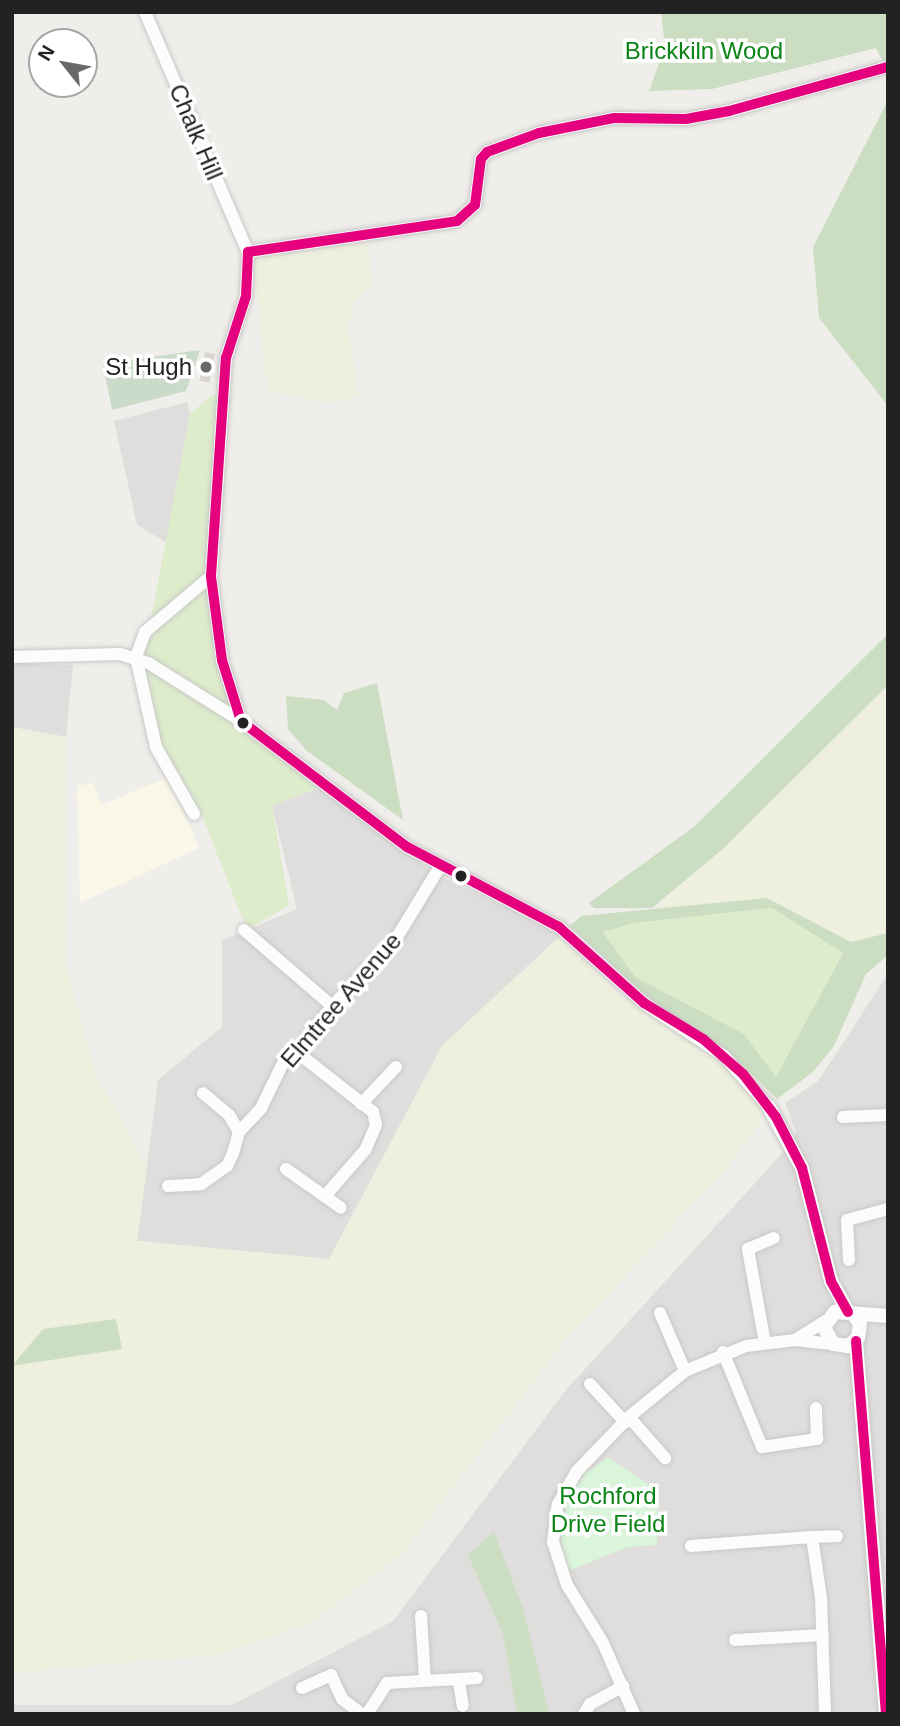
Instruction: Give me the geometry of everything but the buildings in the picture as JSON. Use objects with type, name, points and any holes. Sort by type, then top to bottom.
[{"type":"street","name":"Chalk Hill","points":[[145,12],[248,252]]},
{"type":"street","points":[[241,721],[222,660],[211,576],[226,358],[246,296],[248,252],[457,222],[475,205],[479,167],[487,152],[529,137],[602,120],[686,119],[729,111],[888,66]]},
{"type":"street","points":[[194,814],[156,747],[136,657],[145,632],[211,576]]},
{"type":"street","points":[[12,657],[136,657],[241,721],[375,824],[441,865],[559,927],[644,1003],[724,1056],[769,1107],[802,1168],[831,1282],[850,1313],[858,1338],[856,1375],[887,1714]]},
{"type":"street","name":"Elmtree Avenue","points":[[239,1132],[261,1108],[283,1063],[298,1053],[332,1006],[394,942],[441,865]]},
{"type":"street","points":[[244,930],[332,1006]]},
{"type":"street","points":[[298,1053],[373,1112],[376,1125],[366,1149],[325,1196]]},
{"type":"street","points":[[361,1104],[396,1067]]},
{"type":"street","points":[[168,1186],[201,1184],[227,1166],[239,1132],[203,1093]]},
{"type":"street","points":[[844,1117],[888,1115]]},
{"type":"street","points":[[286,1169],[341,1208]]},
{"type":"street","points":[[849,1260],[848,1220],[888,1209]]},
{"type":"street","points":[[765,1343],[748,1249],[774,1238]]},
{"type":"street","points":[[831,1282],[824,1332],[856,1375]]},
{"type":"street","points":[[660,1313],[685,1371]]},
{"type":"street","points":[[795,1340],[827,1319],[850,1313],[888,1317]]},
{"type":"street","points":[[634,1714],[624,1686],[567,1585],[553,1542],[558,1504],[577,1471],[627,1420],[685,1371],[723,1352],[795,1340],[835,1345],[858,1338],[888,1317]]},
{"type":"street","points":[[723,1352],[762,1447],[817,1439],[816,1408]]},
{"type":"street","points":[[590,1384],[665,1458]]},
{"type":"street","points":[[691,1546],[837,1536]]},
{"type":"street","points":[[812,1537],[823,1635],[825,1714]]},
{"type":"street","points":[[421,1616],[425,1680]]},
{"type":"street","points":[[735,1640],[823,1635]]},
{"type":"street","points":[[303,1688],[331,1675],[342,1699],[364,1714],[387,1683],[425,1680],[459,1682],[477,1678]]},
{"type":"street","points":[[459,1682],[463,1706]]},
{"type":"street","points":[[584,1714],[590,1703],[624,1686]]},
{"type":"shaded area","points":[[187,402],[190,414],[167,543],[137,525],[114,421]]},
{"type":"shaded area","points":[[12,663],[73,665],[66,737],[12,727]]},
{"type":"shaded area","points":[[170,776],[199,848],[80,903],[77,786],[93,783],[102,805]]},
{"type":"shaded area","points":[[318,788],[432,872],[561,935],[442,1046],[329,1259],[137,1241],[158,1080],[222,1027],[222,940],[297,909],[272,806]]},
{"type":"shaded area","points":[[888,974],[888,1714],[12,1714],[12,1705],[232,1705],[393,1621],[565,1391],[787,1148],[796,1132],[785,1103],[818,1081]]},
{"type":"green space","name":"Brickkiln Wood","points":[[661,12],[888,12],[888,71],[876,48],[712,89],[649,91],[665,47]]},
{"type":"green space","points":[[888,100],[888,406],[819,318],[813,247]]},
{"type":"green space","points":[[367,235],[372,286],[352,305],[353,318],[347,320],[359,397],[328,403],[267,390],[253,259]]},
{"type":"green space","points":[[200,350],[186,391],[112,410],[103,364]]},
{"type":"green space","points":[[212,395],[218,396],[209,560],[219,670],[247,734],[319,787],[272,806],[289,905],[247,930],[200,811],[160,743],[142,666],[190,414]]},
{"type":"green space","points":[[888,634],[888,685],[724,848],[652,908],[594,908],[589,903],[695,826]]},
{"type":"green space","points":[[377,683],[403,820],[307,751],[288,729],[286,696],[324,700],[337,710],[344,693]]},
{"type":"green space","points":[[888,685],[888,933],[851,942],[767,898],[653,910],[724,848]]},
{"type":"green space","points":[[12,727],[66,737],[66,965],[96,1074],[147,1166],[137,1241],[329,1259],[442,1046],[561,935],[623,998],[712,1051],[760,1103],[760,1124],[725,1170],[563,1343],[403,1553],[312,1623],[219,1655],[12,1673]]},
{"type":"green space","points":[[767,898],[851,942],[888,933],[888,955],[866,974],[834,1046],[813,1072],[777,1099],[737,1060],[653,1002],[570,926],[581,916]],"holes":[[[772,908],[843,953],[776,1077],[744,1034],[635,977],[603,932],[634,923]]]},
{"type":"green space","points":[[772,908],[843,952],[776,1078],[744,1034],[635,977],[603,932],[634,923]]},
{"type":"green space","points":[[116,1319],[122,1349],[12,1366],[43,1329]]},
{"type":"green space","name":"Rochford Drive Field","points":[[608,1457],[658,1491],[657,1545],[628,1547],[566,1572],[560,1552],[567,1499],[584,1474]]},
{"type":"green space","points":[[494,1532],[524,1611],[549,1714],[517,1714],[503,1634],[468,1555]]},
{"type":"transit line","points":[[848,1312],[831,1281],[802,1168],[776,1117],[743,1074],[703,1039],[644,1003],[559,927],[407,847],[241,721],[222,660],[211,576],[226,358],[246,296],[248,252],[457,221],[475,205],[481,159],[487,152],[539,133],[614,118],[686,119],[729,111],[888,67]]},
{"type":"transit line","points":[[856,1341],[886,1714]]},
{"type":"place","name":"St Hugh","points":[[206,367]]}]
